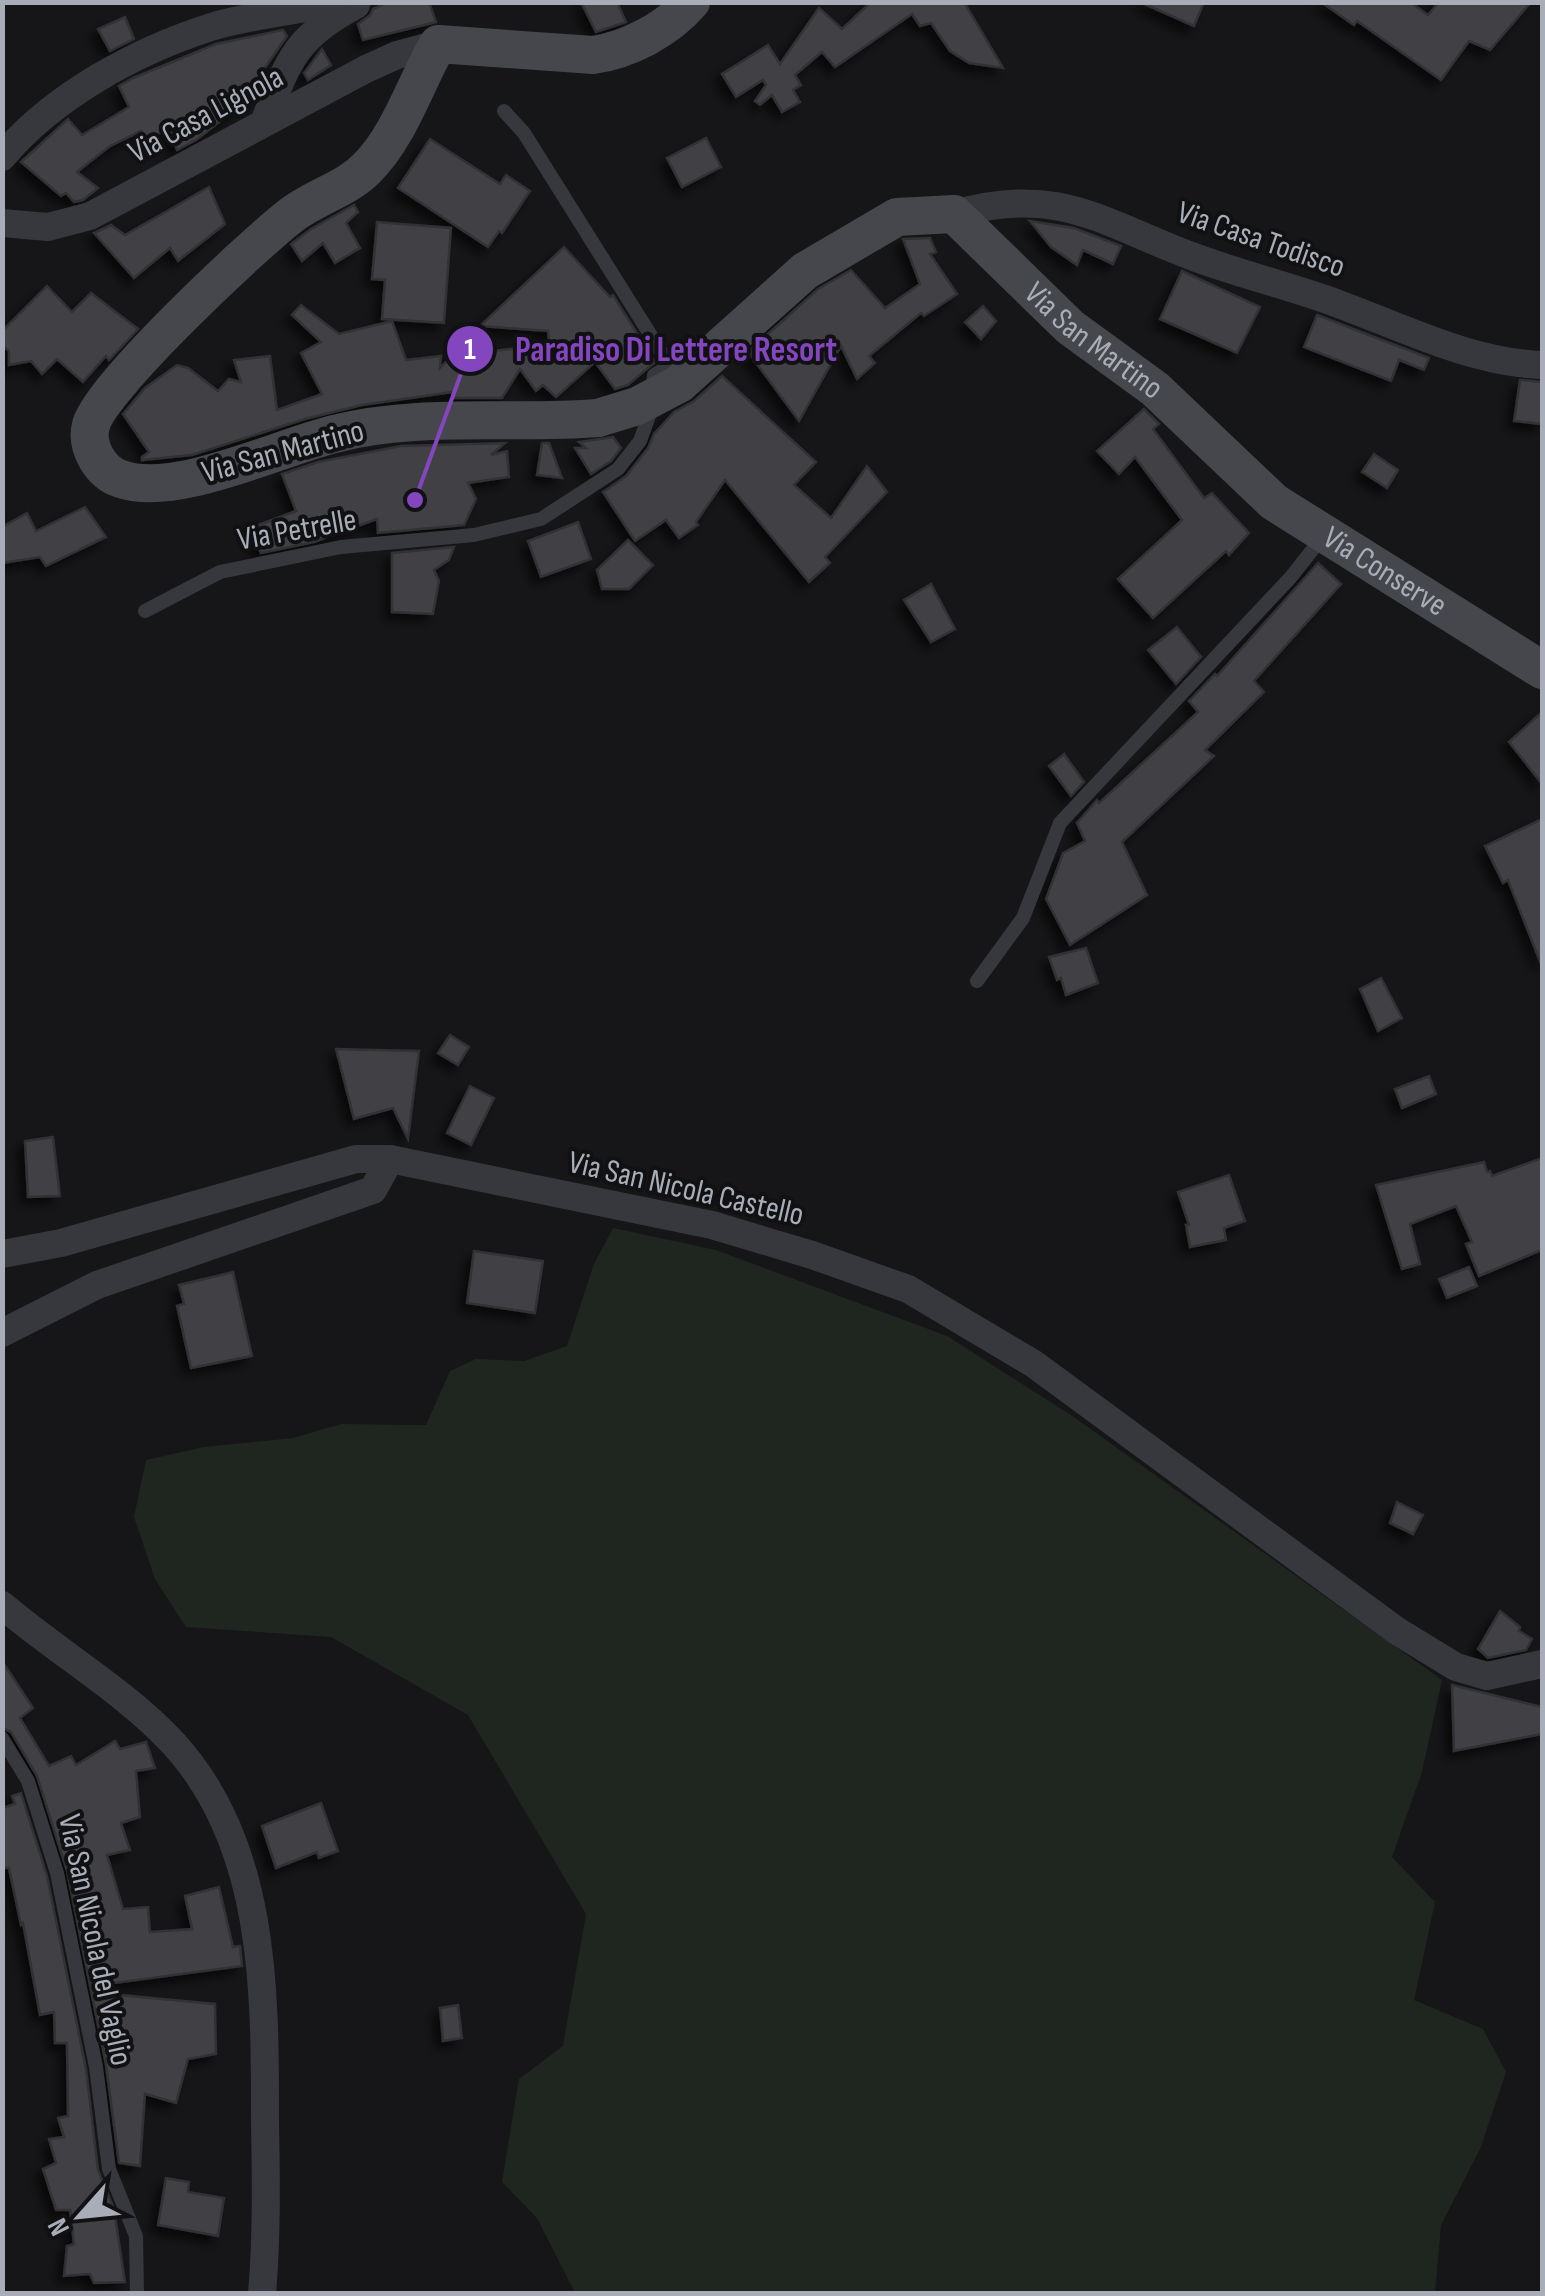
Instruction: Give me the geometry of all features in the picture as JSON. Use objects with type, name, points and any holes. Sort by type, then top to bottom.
[{"type":"street","points":[[2,157],[24,131],[83,89],[150,53],[212,27],[333,2]]},
{"type":"street","points":[[265,120],[288,62],[302,42],[355,2]]},
{"type":"street","points":[[438,44],[614,52],[638,42],[691,2]]},
{"type":"street","name":"Via Casa Lignola","points":[[2,223],[48,227],[90,216],[265,120],[396,55],[438,44]]},
{"type":"street","name":"Via San Martino","points":[[438,44],[387,143],[366,170],[292,214],[242,257],[101,406],[90,426],[98,463],[116,478],[138,484],[184,478],[335,433],[403,424],[598,418],[637,406],[665,395],[805,271],[896,217],[954,214],[1070,327],[1156,389],[1235,465]]},
{"type":"street","name":"Via Casa Todisco","points":[[954,214],[994,202],[1073,208],[1194,257],[1326,299],[1434,340],[1510,364],[1542,364]]},
{"type":"street","name":"Via Conserve","points":[[1235,465],[1274,502],[1542,670]]},
{"type":"street","name":"Via San Nicola Castello","points":[[2,1254],[60,1243],[356,1158],[390,1160],[712,1225],[812,1255],[908,1290],[1034,1364],[1398,1631],[1456,1667],[1487,1676],[1542,1664]]},
{"type":"street","points":[[2,1333],[97,1285],[373,1190],[390,1160]]},
{"type":"street","points":[[2,1605],[126,1700],[175,1745],[221,1812],[255,1917],[265,1998],[266,2247],[262,2294]]},
{"type":"lane","name":"Via Petrelle","points":[[145,610],[220,572],[341,546],[474,535],[542,519],[618,469],[640,441],[665,395],[654,376],[670,366],[524,132],[504,110]]},
{"type":"lane","points":[[977,982],[1024,918],[1060,823],[1291,577],[1324,534]]},
{"type":"lane","name":"Via San Nicola del Vaglio","points":[[2,1738],[28,1781],[56,1873],[96,2067],[108,2162],[136,2236],[137,2294]]},
{"type":"shaded area","points":[[613,1228],[716,1250],[947,1336],[1071,1415],[1442,1680],[1422,1772],[1392,1857],[1435,1902],[1414,2000],[1483,2029],[1506,2072],[1480,2149],[1441,2225],[1435,2293],[575,2293],[537,2218],[502,2182],[519,2079],[563,2046],[586,1914],[468,1715],[331,1637],[186,1627],[155,1579],[134,1517],[146,1460],[204,1447],[293,1438],[341,1424],[426,1425],[450,1371],[476,1359],[524,1361],[567,1346],[594,1264]]},
{"type":"building","points":[[388,2],[429,2],[436,22],[363,40],[358,24],[373,9]]},
{"type":"building","points":[[581,2],[617,2],[626,22],[596,32]]},
{"type":"building","points":[[871,2],[964,2],[1003,68],[969,63],[950,51],[931,23],[920,26],[912,14],[835,67],[822,52],[795,75],[801,85],[793,90],[800,102],[782,112],[772,95],[760,105],[755,101],[766,85],[763,80],[736,97],[722,74],[768,45],[780,64],[819,8],[842,29]]},
{"type":"building","points":[[1140,2],[1204,2],[1194,26]]},
{"type":"building","points":[[1321,2],[1410,2],[1428,15],[1439,2],[1531,2],[1490,50],[1469,41],[1441,80],[1357,21],[1354,25]]},
{"type":"building","points":[[125,17],[134,39],[110,51],[98,29]]},
{"type":"building","points":[[283,30],[287,36],[255,82],[257,93],[177,150],[168,129],[146,141],[141,131],[110,146],[77,172],[98,188],[83,200],[74,202],[66,193],[61,196],[21,162],[68,119],[82,135],[129,107],[119,86],[133,78],[216,44]]},
{"type":"building","points":[[322,49],[331,65],[308,80],[304,73]]},
{"type":"building","points":[[706,138],[721,167],[682,187],[667,158]]},
{"type":"building","points":[[430,139],[500,184],[506,175],[530,191],[488,247],[398,188]]},
{"type":"building","points":[[209,187],[225,224],[178,261],[170,248],[134,278],[94,233],[111,225],[125,235]]},
{"type":"building","points":[[354,205],[358,212],[346,223],[360,248],[335,263],[323,243],[302,261],[291,244]]},
{"type":"building","points":[[1030,221],[1074,228],[1121,246],[1113,264],[1083,250],[1077,265],[1051,247]]},
{"type":"building","points":[[377,222],[451,228],[444,323],[382,319],[385,280],[372,279]]},
{"type":"building","points":[[930,238],[936,252],[930,254],[957,294],[924,316],[921,313],[869,356],[875,363],[857,379],[841,346],[799,421],[748,352],[818,289],[851,270],[885,308],[920,284],[903,239]]},
{"type":"building","points":[[564,247],[610,297],[613,295],[655,362],[628,385],[615,389],[595,362],[556,397],[543,385],[536,391],[520,369],[502,398],[454,398],[453,392],[362,405],[192,455],[142,460],[149,452],[123,414],[145,388],[177,365],[188,368],[218,391],[229,379],[241,382],[234,360],[270,356],[277,410],[322,394],[301,353],[321,342],[292,315],[301,305],[339,334],[392,321],[406,360],[441,356],[440,368],[453,355],[549,345],[548,331],[480,326]]},
{"type":"building","points":[[1182,271],[1260,307],[1237,353],[1160,319]]},
{"type":"building","points":[[47,286],[72,312],[91,293],[138,329],[83,382],[57,359],[42,374],[31,361],[9,365],[2,331]]},
{"type":"building","points":[[983,306],[996,321],[981,339],[965,322]]},
{"type":"building","points":[[1317,315],[1429,358],[1424,370],[1399,360],[1391,381],[1304,347]]},
{"type":"building","points":[[722,376],[816,462],[794,485],[831,518],[867,466],[887,492],[825,557],[830,563],[809,582],[725,480],[696,522],[698,525],[679,538],[666,520],[635,541],[603,492],[626,476],[674,412],[694,401]]},
{"type":"building","points":[[1520,380],[1542,382],[1542,424],[1514,421]]},
{"type":"building","points":[[1144,409],[1159,424],[1153,429],[1204,498],[1212,493],[1249,533],[1229,555],[1226,551],[1153,618],[1118,579],[1182,520],[1135,457],[1119,474],[1097,451]]},
{"type":"building","points":[[613,437],[621,448],[611,461],[591,474],[575,448],[586,448],[579,442]]},
{"type":"building","points":[[505,443],[491,455],[507,451],[509,477],[468,483],[476,499],[464,525],[378,533],[377,519],[314,542],[261,553],[250,528],[296,511],[282,474],[318,462],[401,446]]},
{"type":"building","points":[[542,443],[549,443],[562,478],[537,475]]},
{"type":"building","points":[[1374,454],[1398,470],[1387,488],[1362,472]]},
{"type":"building","points":[[85,507],[106,537],[46,566],[40,557],[2,563],[2,527],[27,513],[36,531]]},
{"type":"building","points":[[578,522],[591,559],[541,577],[528,541]]},
{"type":"building","points":[[628,540],[653,565],[629,589],[602,589],[597,570]]},
{"type":"building","points":[[454,547],[449,560],[434,570],[439,581],[433,614],[392,612],[392,553]]},
{"type":"building","points":[[1318,563],[1341,584],[1254,681],[1264,692],[1205,750],[1214,756],[1122,842],[1147,895],[1070,945],[1046,899],[1063,853],[1085,841],[1077,823],[1097,800],[1099,803],[1198,712],[1189,701],[1217,676]]},
{"type":"building","points":[[931,584],[955,629],[931,642],[904,600]]},
{"type":"building","points":[[1177,627],[1201,657],[1176,684],[1148,650]]},
{"type":"building","points":[[1542,712],[1542,784],[1509,742]]},
{"type":"building","points":[[1064,754],[1084,782],[1071,796],[1049,766]]},
{"type":"building","points":[[1542,819],[1541,964],[1508,880],[1503,883],[1485,846]]},
{"type":"building","points":[[1086,948],[1098,983],[1066,995],[1049,957]]},
{"type":"building","points":[[1381,978],[1402,1018],[1378,1031],[1360,989]]},
{"type":"building","points":[[450,1035],[469,1047],[458,1065],[438,1053]]},
{"type":"building","points":[[336,1049],[419,1051],[408,1139],[393,1108],[354,1119]]},
{"type":"building","points":[[1429,1076],[1436,1094],[1402,1108],[1395,1089]]},
{"type":"building","points":[[470,1086],[494,1098],[471,1145],[447,1133]]},
{"type":"building","points":[[53,1137],[60,1196],[28,1197],[25,1141]]},
{"type":"building","points":[[1542,1158],[1542,1250],[1479,1276],[1466,1244],[1472,1242],[1456,1206],[1410,1224],[1420,1264],[1402,1269],[1376,1185],[1484,1162],[1492,1176]]},
{"type":"building","points":[[1229,1175],[1245,1221],[1224,1228],[1226,1240],[1190,1247],[1189,1225],[1178,1192]]},
{"type":"building","points":[[474,1251],[543,1261],[535,1313],[467,1303]]},
{"type":"building","points":[[1469,1267],[1477,1286],[1447,1298],[1439,1279]]},
{"type":"building","points":[[233,1272],[252,1356],[191,1368],[177,1306],[184,1304],[179,1285]]},
{"type":"building","points":[[1397,1502],[1423,1515],[1413,1534],[1390,1523]]},
{"type":"building","points":[[1500,1611],[1532,1639],[1526,1650],[1488,1658],[1478,1649]]},
{"type":"building","points":[[2,1661],[33,1708],[20,1718],[49,1766],[71,1756],[76,1765],[115,1741],[120,1749],[146,1742],[155,1768],[136,1771],[140,1817],[121,1823],[130,1850],[107,1855],[123,1909],[148,1907],[150,1932],[192,1929],[185,1896],[219,1887],[233,1947],[240,1946],[242,1966],[99,1985],[99,1993],[215,2004],[216,2054],[188,2059],[176,2103],[145,2094],[140,2166],[119,2163],[106,2065],[67,1871],[37,1776],[11,1732],[2,1728]]},
{"type":"building","points":[[1452,1685],[1542,1707],[1542,1734],[1454,1751]]},
{"type":"building","points":[[21,1793],[47,1876],[86,2069],[98,2170],[114,2209],[125,2282],[94,2283],[90,2274],[64,2276],[67,2246],[74,2244],[70,2210],[56,2210],[43,2169],[56,2163],[49,2139],[64,2137],[58,2118],[68,2116],[67,2043],[55,2043],[54,2012],[40,2015],[9,1868],[2,1868],[2,1808],[15,1804],[12,1796]]},
{"type":"building","points":[[321,1803],[338,1851],[319,1858],[317,1852],[276,1868],[262,1826]]},
{"type":"building","points":[[458,2005],[462,2038],[443,2041],[440,2008]]},
{"type":"building","points":[[166,2178],[189,2182],[188,2192],[224,2198],[218,2236],[158,2225]]},
{"type":"place","name":"Paradiso Di Lettere Resort","points":[[415,500]]}]
